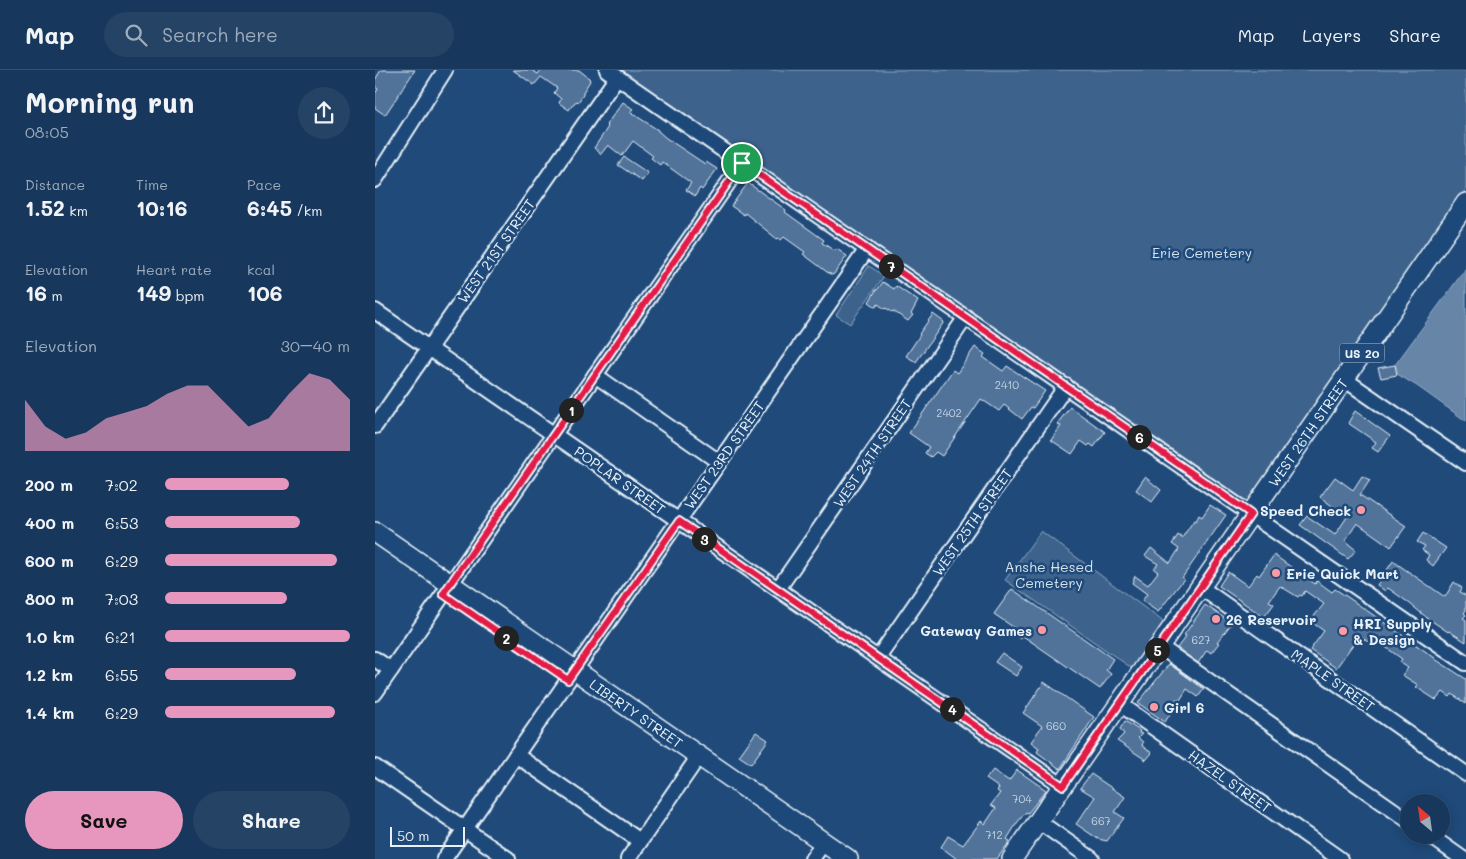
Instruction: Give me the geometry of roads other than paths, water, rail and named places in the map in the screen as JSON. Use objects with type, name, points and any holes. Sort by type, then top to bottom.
[{"type":"main road","name":"WEST 26TH STREET","points":[[1012,859],[1466,203]]},
{"type":"main road","name":"LIBERTY STREET","points":[[375,532],[447,589],[695,761],[820,853],[848,859]]},
{"type":"main road","name":"LIBERTY STREET","points":[[375,547],[447,589]]},
{"type":"street","points":[[375,180],[445,70]]},
{"type":"street","points":[[612,73],[1466,663]]},
{"type":"street","name":"WEST 21ST STREET","points":[[375,426],[612,73]]},
{"type":"street","points":[[375,693],[742,163]]},
{"type":"street","name":"WEST 23RD STREET","points":[[444,859],[867,249]]},
{"type":"street","name":"POPLAR STREET","points":[[375,311],[1063,786]]},
{"type":"street","name":"WEST 24TH STREET","points":[[778,589],[966,317]]},
{"type":"street","points":[[595,375],[719,462]]},
{"type":"street","points":[[1344,379],[1466,463]]},
{"type":"street","name":"WEST 25TH STREET","points":[[878,658],[1065,386]]},
{"type":"street","name":"MAPLE STREET","points":[[1200,587],[1466,774]]},
{"type":"street","points":[[1159,646],[1400,815]]},
{"type":"street","points":[[375,659],[391,670]]},
{"type":"street","name":"HAZEL STREET","points":[[1119,704],[1340,859]]},
{"type":"street","points":[[516,755],[640,841]]},
{"type":"street","points":[[628,859],[695,761]]},
{"type":"street","points":[[375,767],[508,859]]},
{"type":"street","points":[[1038,821],[1092,859]]},
{"type":"street","points":[[1442,844],[1463,859]]},
{"type":"place","name":"Speed Check","points":[[1361,510]]},
{"type":"place","name":"Erie Quick Mart","points":[[1276,573]]},
{"type":"place","name":"26 Reservoir","points":[[1216,619]]},
{"type":"place","name":"Gateway Games","points":[[1042,630]]},
{"type":"place","name":"HRI Supply & Design","points":[[1343,631]]},
{"type":"place","name":"Girl 6","points":[[1154,707]]},
{"type":"park label","name":"Erie Cemetery","points":[[1202,252]]},
{"type":"park label","name":"Anshe Hesed Cemetery","points":[[1049,574]]}]
